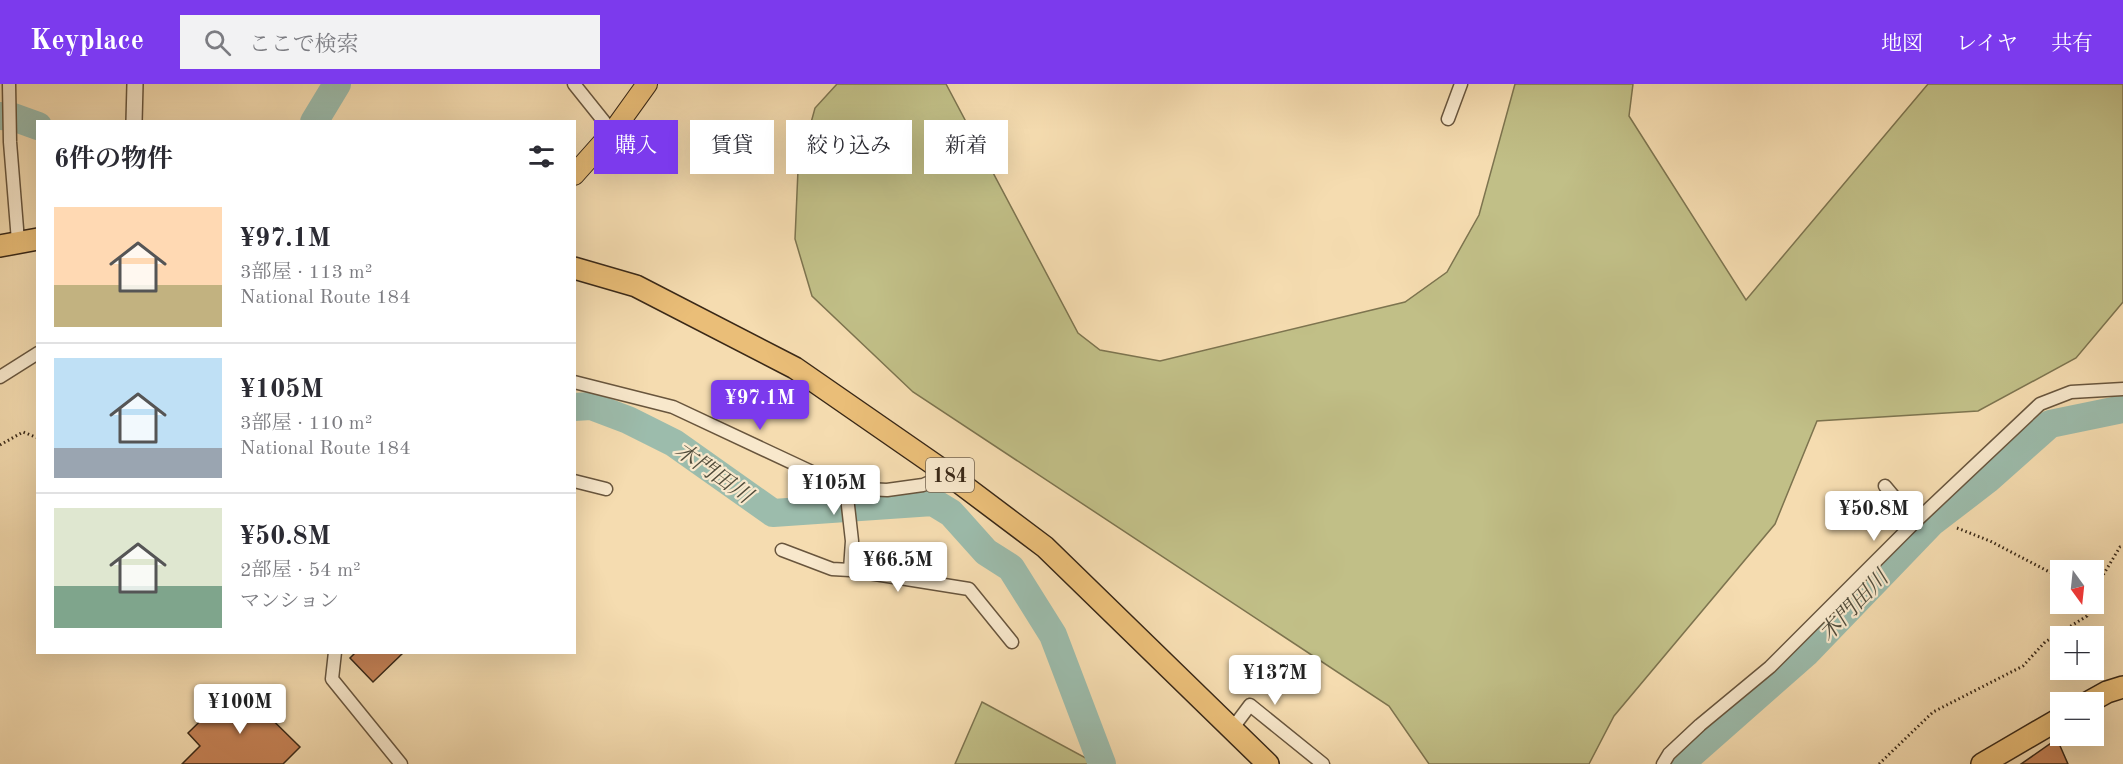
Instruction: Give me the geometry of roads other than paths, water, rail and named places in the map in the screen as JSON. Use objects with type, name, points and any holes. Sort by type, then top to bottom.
[{"type":"highway","name":"184","points":[[576,269],[636,286],[795,368],[948,474],[1045,547],[1268,764]]},
{"type":"highway","points":[[2104,694],[2123,687]]},
{"type":"highway","points":[[1982,764],[2050,724]]},
{"type":"main road","points":[[622,120],[647,84]]},
{"type":"main road","points":[[576,173],[594,153]]},
{"type":"street","points":[[9,84],[10,142],[19,242]]},
{"type":"street","points":[[134,120],[135,84]]},
{"type":"street","points":[[574,84],[603,120]]},
{"type":"street","points":[[1448,118],[1461,84]]},
{"type":"street","points":[[0,377],[36,354]]},
{"type":"street","points":[[576,383],[673,407],[846,488],[896,488],[923,485],[948,474]]},
{"type":"street","points":[[1663,764],[1669,754],[1700,725],[1770,667],[1915,522],[2040,404],[2071,392],[2123,388]]},
{"type":"street","points":[[576,482],[606,489]]},
{"type":"street","points":[[1885,486],[1915,522]]},
{"type":"street","points":[[846,488],[852,541],[850,570]]},
{"type":"street","points":[[782,550],[832,569],[969,589],[1012,642]]},
{"type":"street","points":[[335,654],[332,679],[398,763]]},
{"type":"street","points":[[1232,729],[1250,705],[1323,764]]},
{"type":"waterway","points":[[315,120],[337,84]]},
{"type":"waterway","points":[[0,116],[13,117],[36,125]]},
{"type":"waterway","name":"木門田川","points":[[576,407],[591,406],[628,420],[674,443],[773,513],[933,502],[951,513],[986,552],[1011,568],[1053,635],[1102,764]]},
{"type":"waterway","name":"木門田川","points":[[1680,764],[1806,653],[1931,523],[1987,480],[2050,424],[2123,409]]}]
